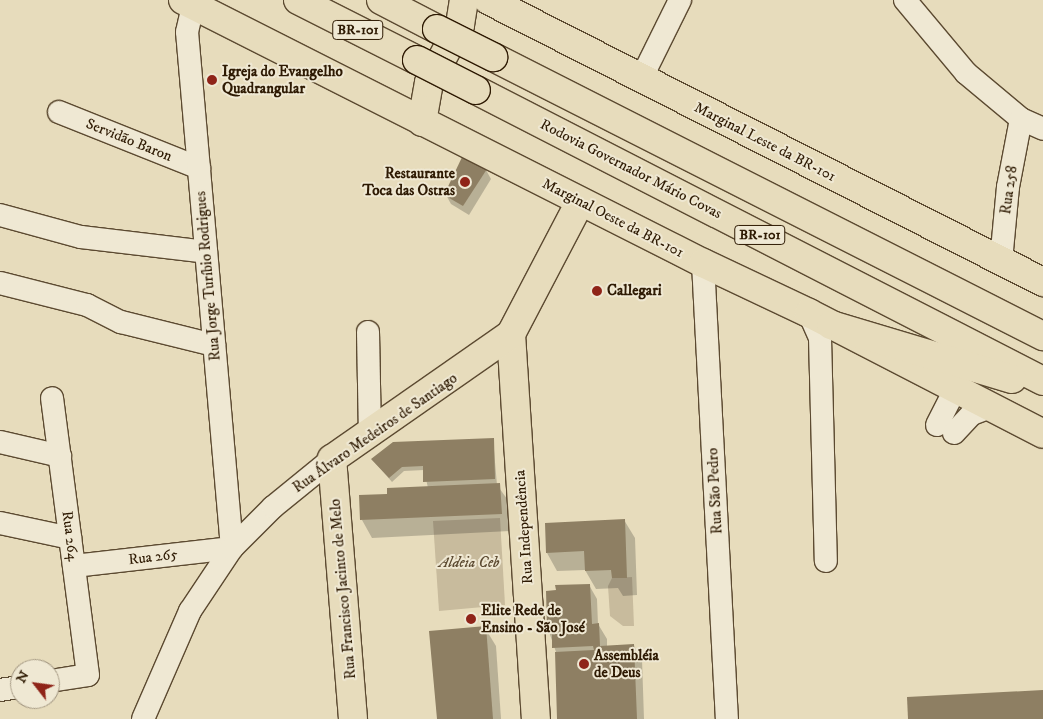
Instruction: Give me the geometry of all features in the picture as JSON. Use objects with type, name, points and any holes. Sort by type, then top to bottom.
[{"type":"main road","name":"Rodovia Governador Mário Covas","points":[[298,0],[423,72],[476,90],[1043,381]]},
{"type":"main road","name":"BR-101","points":[[381,0],[454,18],[494,57],[1043,336]]},
{"type":"main road","name":"Marginal Oeste da BR-101","points":[[188,3],[580,202],[820,319],[1043,434]]},
{"type":"main road","points":[[390,106],[423,72],[454,18],[495,3]]},
{"type":"main road","name":"Marginal Leste da BR-101","points":[[495,3],[1043,282]]},
{"type":"main road","points":[[422,122],[423,72]]},
{"type":"main road","name":"Rua Álvaro Medeiros de Santiago","points":[[332,459],[511,334],[580,202]]},
{"type":"main road","points":[[820,319],[1043,389]]},
{"type":"main road","name":"Rua Independência","points":[[511,334],[536,719]]},
{"type":"main road","name":"Rua Francisco Jacinto de Melo","points":[[332,459],[353,719]]},
{"type":"street","points":[[641,79],[680,0]]},
{"type":"street","points":[[905,0],[966,73],[1021,119],[1043,129]]},
{"type":"street","name":"Rua Jorge Turíbio Rodrigues","points":[[188,3],[187,32],[232,548]]},
{"type":"street","name":"Servidão Baron","points":[[59,112],[199,168]]},
{"type":"street","name":"Rua 258","points":[[1001,261],[1008,186],[1021,119]]},
{"type":"street","points":[[0,215],[81,237],[206,252]]},
{"type":"street","name":"Rua São Pedro","points":[[703,263],[727,719]]},
{"type":"street","points":[[0,283],[87,305],[121,322],[214,345]]},
{"type":"street","points":[[820,319],[826,561]]},
{"type":"street","points":[[368,332],[370,432]]},
{"type":"street","points":[[955,390],[945,429],[972,414],[990,407]]},
{"type":"street","name":"Rua 264","points":[[52,398],[88,675],[60,679]]},
{"type":"street","points":[[0,442],[60,456]]},
{"type":"street","name":"Rua Álvaro Medeiros de Santiago","points":[[143,719],[190,612],[232,548],[273,507],[332,459]]},
{"type":"street","points":[[0,523],[70,538]]},
{"type":"street","name":"Rua 265","points":[[74,566],[232,548]]},
{"type":"green space","name":"Aldeia Ceb","points":[[500,518],[505,605],[439,611],[433,521]]},
{"type":"green space","points":[[632,577],[634,626],[623,626],[610,616],[608,586],[612,578]]},
{"type":"building","name":"Restaurante Toca das Ostras","points":[[464,153],[487,169],[463,206],[444,195]]},
{"type":"building","points":[[494,438],[495,479],[423,482],[423,466],[402,467],[389,478],[371,459],[393,442]]},
{"type":"building","points":[[500,483],[502,514],[360,520],[359,495],[387,494],[387,488]]},
{"type":"building","points":[[625,519],[627,578],[612,578],[611,570],[585,571],[584,551],[546,553],[545,523]]},
{"type":"building","points":[[590,584],[592,624],[599,623],[600,646],[634,644],[637,719],[557,719],[555,652],[594,650],[593,646],[552,648],[552,629],[547,629],[546,591],[556,590],[555,585]]},
{"type":"building","points":[[486,626],[493,719],[437,719],[429,631]]},
{"type":"building","points":[[1043,690],[1043,719],[908,719],[907,697]]},
{"type":"place","name":"Igreja do Evangelho Quadrangular","points":[[212,80]]},
{"type":"place","name":"Restaurante Toca das Ostras","points":[[465,182]]},
{"type":"place","name":"Callegari","points":[[597,291]]},
{"type":"place","name":"Elite Rede de Ensino - São José","points":[[471,619]]},
{"type":"place","name":"Assembléia de Deus","points":[[584,664]]}]
